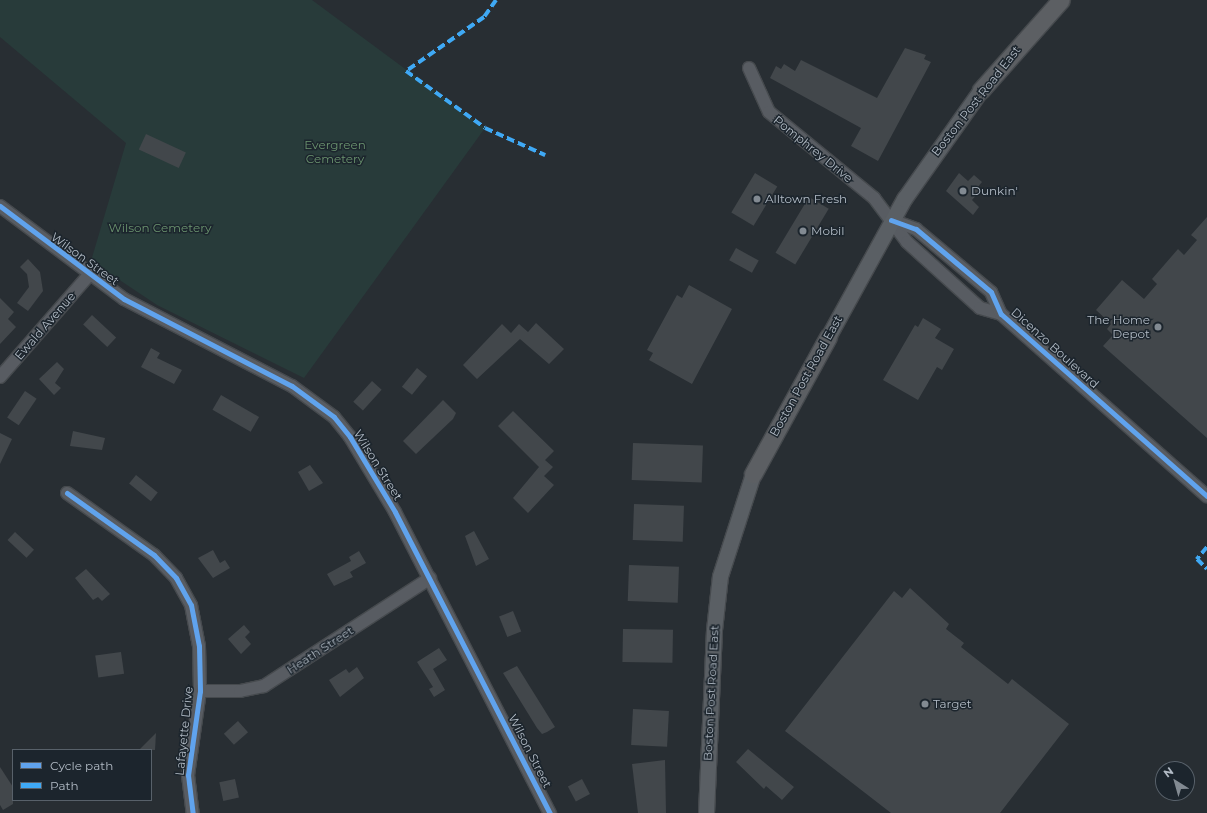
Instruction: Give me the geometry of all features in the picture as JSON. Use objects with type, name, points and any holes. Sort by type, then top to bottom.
[{"type":"highway","name":"Boston Post Road East","points":[[982,90],[1060,0]]},
{"type":"highway","name":"Boston Post Road East","points":[[753,474],[828,337]]},
{"type":"main road","name":"Boston Post Road East","points":[[828,337],[891,220],[982,90]]},
{"type":"main road","name":"Boston Post Road East","points":[[706,813],[719,589],[734,527],[753,474]]},
{"type":"street","name":"Pomphrey Drive","points":[[750,68],[769,112],[874,198],[891,220]]},
{"type":"street","name":"Wilson Street","points":[[0,206],[89,275],[170,325],[292,386],[334,417],[377,482],[430,578],[550,813]]},
{"type":"street","name":"Dicenzo Boulevard","points":[[891,220],[907,242],[980,308],[1001,314]]},
{"type":"street","name":"Dicenzo Boulevard","points":[[891,220],[916,229],[991,292],[1001,314],[1207,496]]},
{"type":"street","name":"Ewald Avenue","points":[[0,377],[89,275]]},
{"type":"street","name":"Lafayette Drive","points":[[67,493],[154,555],[176,578],[190,605],[199,646],[200,691],[188,775],[193,813]]},
{"type":"street","name":"Heath Street","points":[[200,691],[240,691],[264,686],[430,578]]},
{"type":"green space","name":"Evergreen Cemetery","points":[[0,0],[312,0],[485,128],[304,378],[157,305],[91,261],[126,143],[0,37]]},
{"type":"building","points":[[905,48],[926,55],[924,59],[931,62],[878,161],[851,146],[861,128],[770,78],[776,66],[781,69],[784,64],[795,71],[801,60],[877,98]]},
{"type":"building","points":[[146,134],[186,153],[179,168],[139,149]]},
{"type":"building","points":[[755,173],[777,186],[754,226],[731,212]]},
{"type":"building","points":[[959,173],[968,181],[974,175],[982,182],[977,188],[980,191],[972,200],[979,207],[973,215],[946,191]]},
{"type":"building","points":[[809,197],[829,209],[795,265],[776,253]]},
{"type":"building","name":"The Home Depot","points":[[1207,217],[1207,438],[1103,346],[1113,335],[1107,329],[1111,324],[1096,310],[1122,280],[1144,299],[1157,284],[1152,279],[1178,249],[1184,255],[1197,240],[1191,235]]},
{"type":"building","points":[[736,248],[759,261],[752,273],[729,260]]},
{"type":"building","points":[[28,259],[40,272],[43,291],[28,311],[17,303],[29,287],[27,274],[20,267]]},
{"type":"building","points":[[689,285],[732,309],[692,384],[649,360],[653,353],[647,350],[677,295],[682,298]]},
{"type":"building","points":[[0,298],[14,312],[8,319],[16,327],[0,344]]},
{"type":"building","points":[[92,315],[116,338],[107,347],[83,325]]},
{"type":"building","points":[[923,318],[941,329],[935,338],[954,349],[942,370],[937,367],[918,400],[883,380],[915,325],[918,327]]},
{"type":"building","points":[[536,323],[564,349],[549,364],[520,339],[477,379],[463,365],[502,324],[511,333],[519,324],[528,332]]},
{"type":"building","points":[[151,348],[160,353],[157,358],[182,370],[174,384],[141,367]]},
{"type":"building","points":[[57,362],[64,369],[55,383],[61,388],[54,395],[39,379]]},
{"type":"building","points":[[417,368],[427,376],[412,395],[402,387]]},
{"type":"building","points":[[372,381],[382,390],[363,411],[353,402]]},
{"type":"building","points":[[25,391],[37,399],[19,425],[7,418]]},
{"type":"building","points":[[221,395],[259,417],[251,432],[212,410]]},
{"type":"building","points":[[443,400],[456,413],[453,419],[416,454],[403,441]]},
{"type":"building","points":[[513,411],[554,451],[545,460],[553,467],[544,476],[554,485],[528,513],[513,498],[539,467],[498,426]]},
{"type":"building","points":[[73,431],[105,438],[102,450],[70,446]]},
{"type":"building","points":[[0,433],[12,439],[0,464]]},
{"type":"building","points":[[633,443],[703,445],[702,482],[632,480]]},
{"type":"building","points":[[310,465],[323,483],[309,491],[298,472]]},
{"type":"building","points":[[136,475],[158,493],[151,501],[129,484]]},
{"type":"building","points":[[634,504],[684,506],[683,542],[633,540]]},
{"type":"building","points":[[474,531],[489,559],[476,566],[465,536]]},
{"type":"building","points":[[15,532],[34,550],[27,558],[7,540]]},
{"type":"building","points":[[213,550],[220,563],[225,560],[230,568],[213,578],[198,558]]},
{"type":"building","points":[[359,551],[366,563],[350,572],[353,577],[334,586],[327,574],[351,561],[349,557]]},
{"type":"building","points":[[629,565],[679,567],[678,603],[628,601]]},
{"type":"building","points":[[86,569],[110,594],[102,601],[98,597],[93,600],[75,578]]},
{"type":"building","name":"Target","points":[[910,588],[949,624],[946,629],[964,643],[961,647],[1008,684],[1012,679],[1069,724],[1000,813],[891,813],[785,731],[894,591],[902,598]]},
{"type":"building","points":[[513,611],[521,631],[507,637],[499,617]]},
{"type":"building","points":[[244,625],[250,632],[245,637],[251,644],[241,654],[228,639]]},
{"type":"building","points":[[623,629],[673,630],[672,663],[622,662]]},
{"type":"building","points":[[439,648],[447,660],[433,669],[445,690],[434,697],[429,689],[433,687],[417,662]]},
{"type":"building","points":[[121,652],[124,674],[98,677],[95,656]]},
{"type":"building","points":[[517,666],[555,727],[547,732],[542,734],[537,728],[503,673]]},
{"type":"building","points":[[357,667],[364,678],[340,697],[329,680],[346,669],[349,673]]},
{"type":"building","points":[[633,709],[669,711],[667,747],[631,745]]},
{"type":"building","points":[[238,721],[248,732],[234,745],[224,734]]},
{"type":"building","points":[[156,733],[155,750],[140,749]]},
{"type":"building","points":[[748,749],[794,787],[782,800],[766,786],[764,789],[736,762]]},
{"type":"building","points":[[665,760],[666,813],[638,813],[632,764]]},
{"type":"building","points":[[0,767],[12,785],[13,804],[3,810],[0,805]]},
{"type":"building","points":[[235,779],[239,798],[223,801],[219,782]]},
{"type":"building","points":[[582,779],[590,794],[576,802],[568,787]]},
{"type":"marked path","points":[[496,0],[484,17],[406,71],[485,128],[545,155]]},
{"type":"marked path","points":[[1207,547],[1197,559],[1207,569]]},
{"type":"cycle path","points":[[0,206],[124,299],[292,386],[334,417],[350,437],[395,512],[550,813]]},
{"type":"cycle path","points":[[891,220],[916,229],[991,292],[1001,314],[1207,496]]},
{"type":"cycle path","points":[[67,493],[154,555],[176,578],[191,605],[199,646],[200,691],[188,775],[193,813]]},
{"type":"place","name":"Dunkin'","points":[[963,191]]},
{"type":"place","name":"Alltown Fresh","points":[[757,199]]},
{"type":"place","name":"Mobil","points":[[803,231]]},
{"type":"place","name":"The Home Depot","points":[[1158,327]]},
{"type":"place","name":"Target","points":[[925,704]]},
{"type":"park label","name":"Wilson Cemetery","points":[[160,228]]}]
